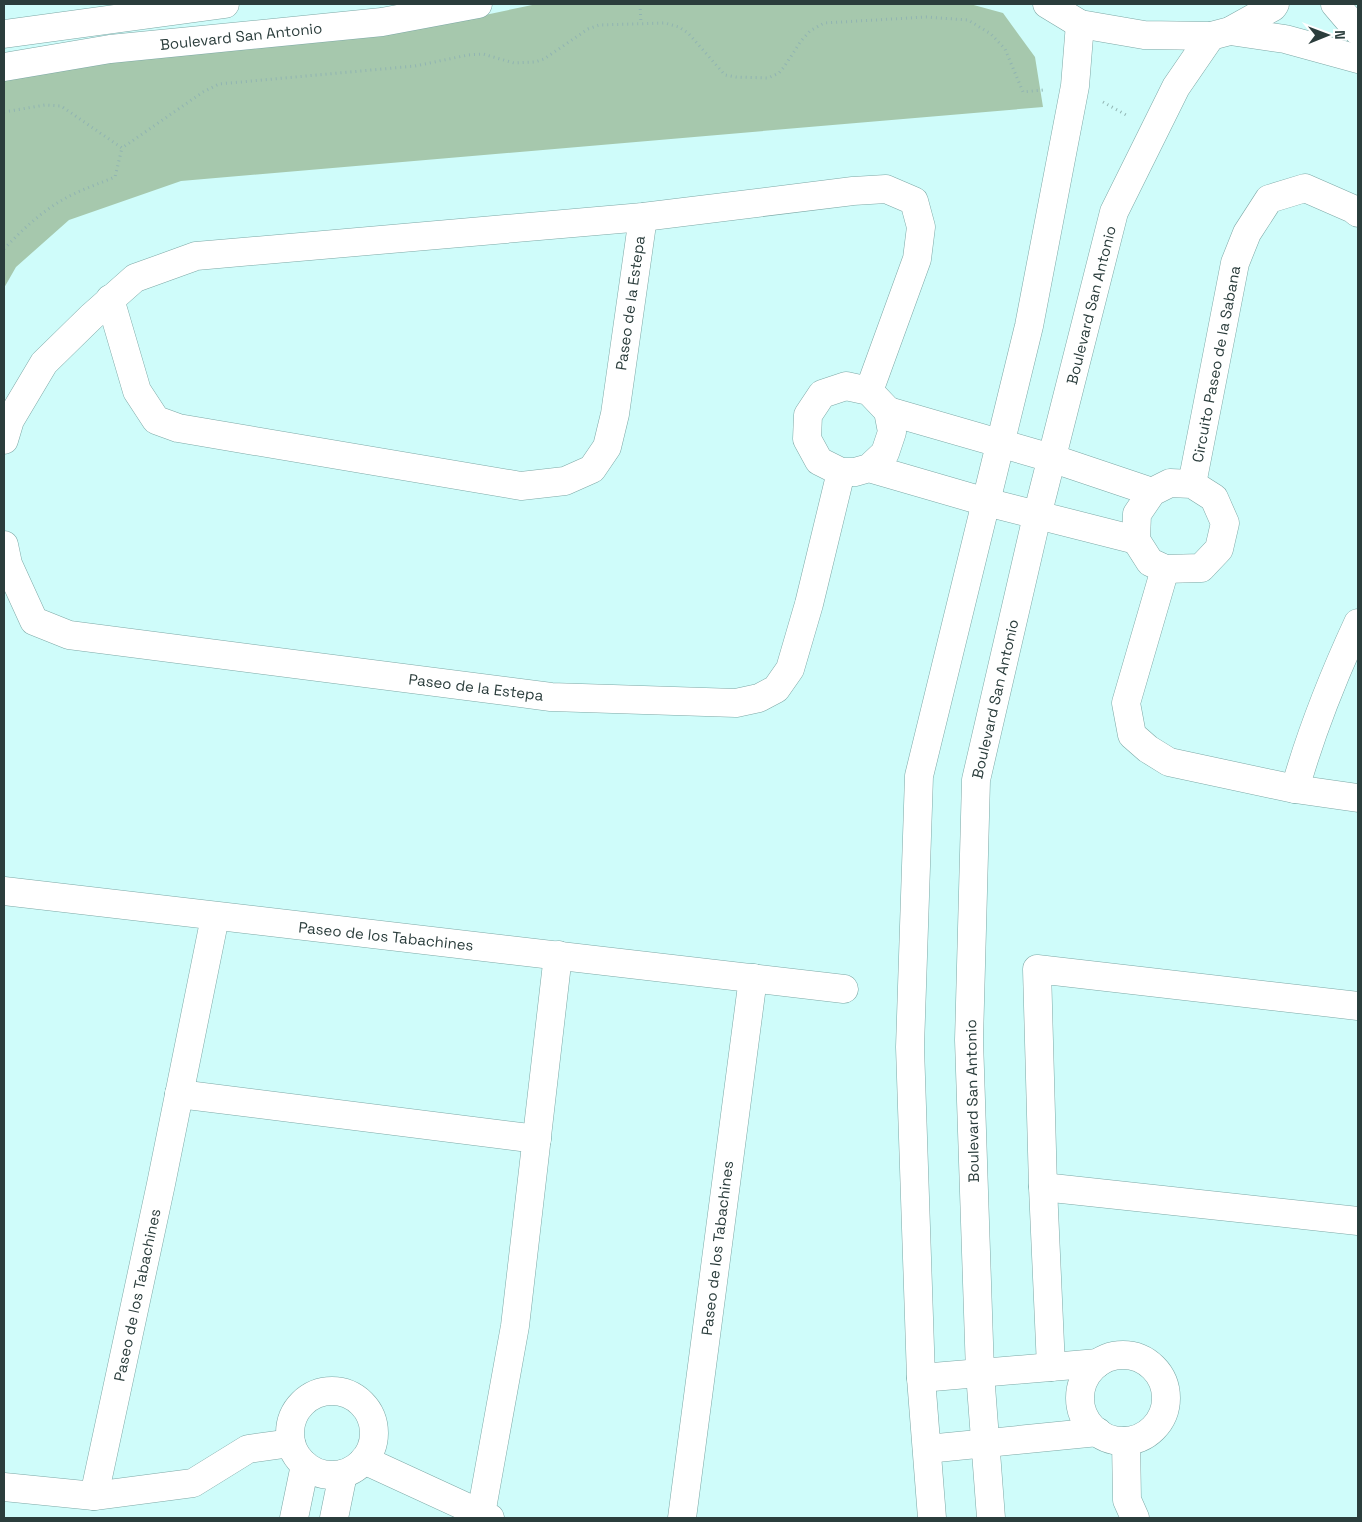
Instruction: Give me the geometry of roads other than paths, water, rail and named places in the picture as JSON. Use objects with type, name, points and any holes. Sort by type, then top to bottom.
[{"type":"street","points":[[4,34],[225,4]]},
{"type":"street","name":"Boulevard San Antonio","points":[[4,67],[110,49],[382,22],[478,4]]},
{"type":"street","points":[[1047,4],[1080,24],[1144,35],[1221,33],[1285,39],[1358,59]]},
{"type":"street","points":[[1221,33],[1273,7],[1275,4]]},
{"type":"street","points":[[1335,4],[1358,32]]},
{"type":"street","points":[[932,1518],[921,1378],[910,1047],[919,776],[1029,326],[1075,86],[1080,24]]},
{"type":"street","name":"Boulevard San Antonio","points":[[991,1518],[980,1373],[969,1040],[976,780],[1051,458],[1114,212],[1176,87],[1221,33]]},
{"type":"street","name":"Circuito Paseo de la Sabana","points":[[1192,484],[1235,263],[1247,233],[1269,199],[1305,188],[1358,213]]},
{"type":"street","name":"Paseo de la Estepa","points":[[4,440],[10,420],[44,363],[135,278],[196,256],[643,217],[853,191],[886,189],[914,201],[921,227],[917,259],[879,401],[892,432],[885,453],[869,468]]},
{"type":"street","name":"Paseo de la Estepa","points":[[110,300],[137,391],[156,420],[178,428],[521,486],[565,481],[592,469],[607,447],[615,414],[643,217]]},
{"type":"street","points":[[1136,540],[1037,516],[869,468],[855,472],[841,472],[819,461],[806,439],[808,415],[822,394],[846,386],[879,401],[1000,443],[1152,492]]},
{"type":"street","name":"Paseo de la Estepa","points":[[4,545],[8,564],[34,621],[69,635],[551,697],[736,703],[759,698],[776,689],[790,669],[809,604],[841,472]]},
{"type":"street","points":[[1170,483],[1192,484],[1214,498],[1225,523],[1219,549],[1200,568],[1165,569],[1150,562],[1136,540],[1137,514],[1152,492],[1170,483]]},
{"type":"street","points":[[1165,569],[1126,703],[1132,735],[1148,749],[1169,762],[1295,790],[1358,798]]},
{"type":"street","points":[[1295,790],[1319,716],[1358,623]]},
{"type":"street","name":"Paseo de los Tabachines","points":[[4,891],[844,989]]},
{"type":"street","name":"Paseo de los Tabachines","points":[[94,1496],[215,916]]},
{"type":"street","points":[[4,1487],[94,1496],[193,1484],[248,1449],[298,1454],[317,1472],[329,1475],[354,1467],[486,1516],[515,1326],[558,955]]},
{"type":"street","points":[[1051,1367],[1043,1187],[1037,969],[1358,1006]]},
{"type":"street","name":"Paseo de los Tabachines","points":[[682,1518],[753,978]]},
{"type":"street","points":[[179,1094],[537,1138]]},
{"type":"street","points":[[1043,1187],[1358,1221]]},
{"type":"street","points":[[1123,1354],[1136,1356],[1160,1374],[1165,1388],[1166,1403],[1162,1417],[1153,1430],[1140,1438],[1126,1441],[1111,1439],[1098,1432],[1088,1423],[1082,1411],[1080,1398],[1082,1384],[1098,1363],[1110,1357],[1123,1354]]},
{"type":"street","points":[[921,1378],[1098,1363]]},
{"type":"street","points":[[294,1518],[298,1454],[290,1429],[291,1423],[301,1404],[313,1395],[326,1390],[341,1391],[354,1396],[365,1406],[372,1419],[374,1434],[371,1448],[354,1467],[334,1518]]},
{"type":"street","points":[[927,1449],[1098,1432]]},
{"type":"street","points":[[1126,1441],[1127,1500],[1135,1518]]}]
